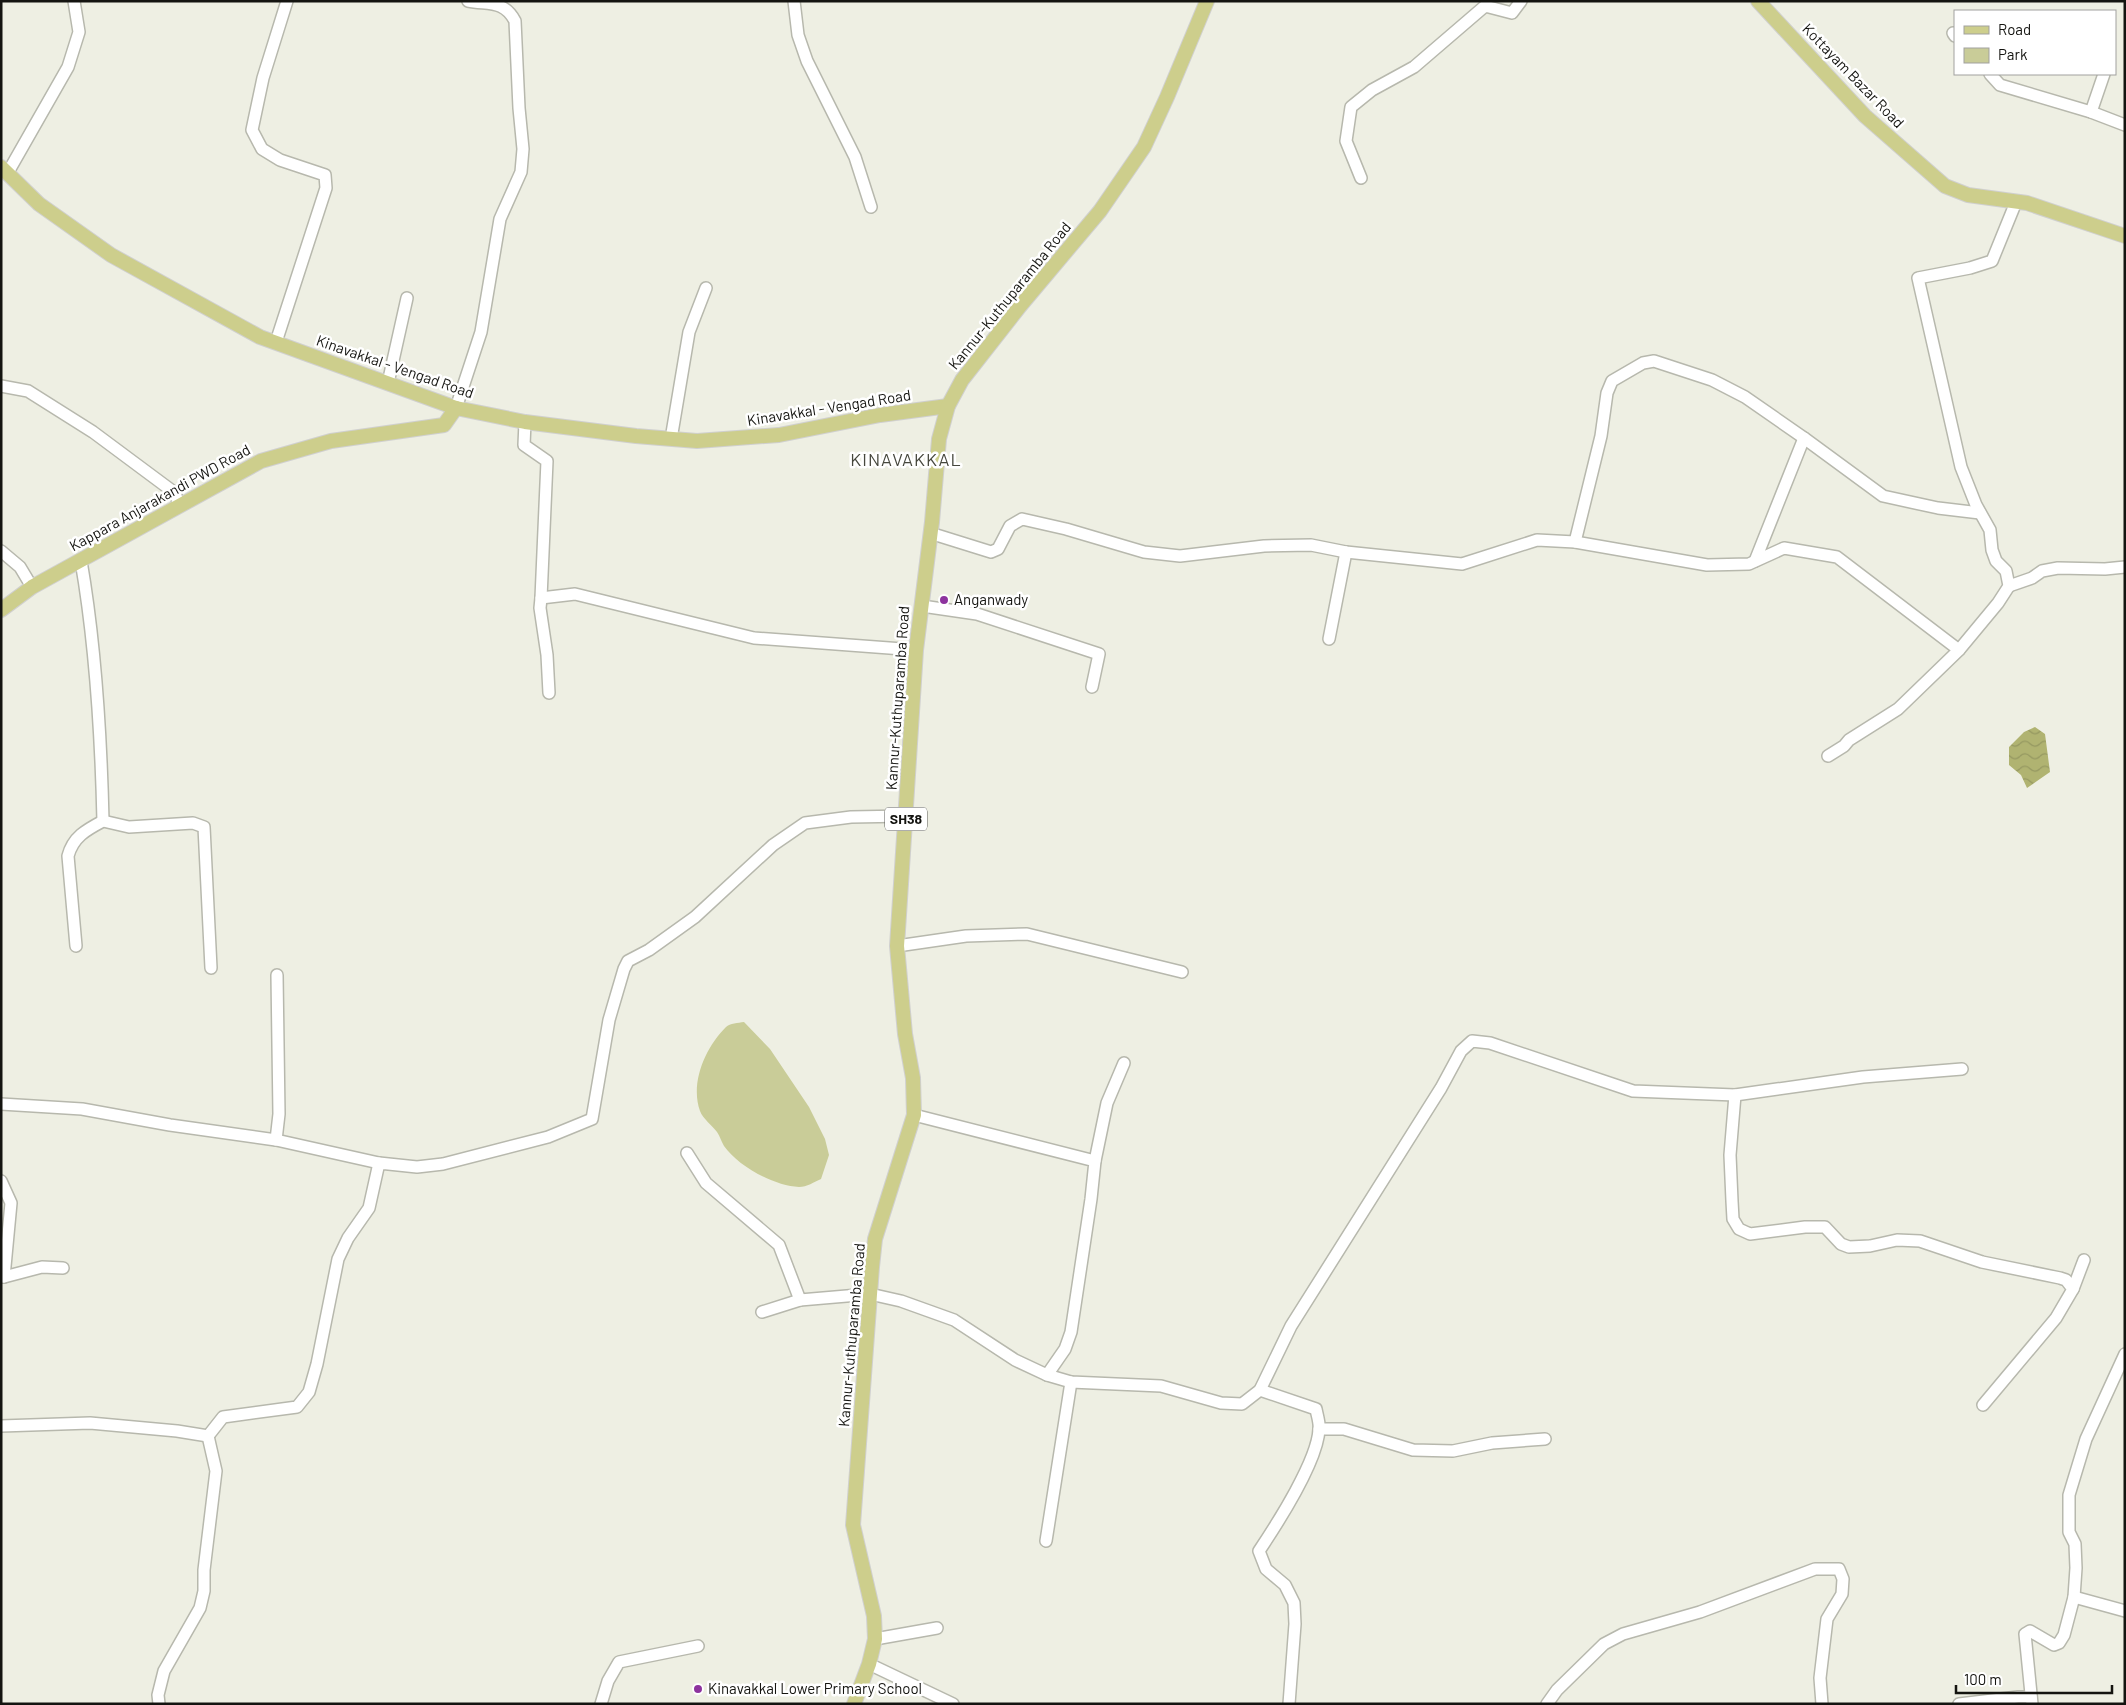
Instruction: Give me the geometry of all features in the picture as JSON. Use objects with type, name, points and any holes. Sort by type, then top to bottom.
[{"type":"main road","name":"Kannur-Kuthuparamba Road","points":[[854,1704],[869,1664],[875,1639],[874,1616],[853,1525],[875,1239],[914,1115],[912,1078],[905,1034],[897,946],[916,650],[939,439],[948,406],[962,380],[1020,306],[1100,211],[1144,146],[1167,97],[1207,1]]},
{"type":"main road","name":"Kottayam Bazar Road","points":[[1758,1],[1865,116],[1946,186],[1968,195],[2027,203],[2125,236]]},
{"type":"main road","name":"Kinavakkal - Vengad Road","points":[[4,170],[38,204],[111,255],[260,337],[456,408],[526,422],[697,441],[779,435],[880,414],[948,406]]},
{"type":"main road","name":"Kappara Anjarakandi PWD Road","points":[[1,610],[32,587],[261,461],[331,441],[444,425],[456,408]]},
{"type":"street","points":[[4,170],[68,68],[79,32],[74,1]]},
{"type":"street","points":[[276,342],[326,188],[325,175],[280,160],[262,148],[252,130],[263,78],[287,1]]},
{"type":"street","points":[[468,1],[497,3],[511,13]]},
{"type":"street","points":[[456,408],[481,332],[500,219],[521,172],[523,149],[515,22],[511,13],[512,1]]},
{"type":"street","points":[[794,1],[798,35],[807,61],[855,157],[871,207]]},
{"type":"street","points":[[1362,178],[1346,141],[1351,106],[1372,90],[1414,67],[1485,6],[1512,13],[1521,1]]},
{"type":"street","points":[[1991,75],[2000,85],[2091,112],[2125,125]]},
{"type":"street","points":[[2091,112],[2104,75]]},
{"type":"street","points":[[2009,586],[2006,571],[1996,561],[1992,550],[1990,530],[1980,513],[1961,467],[1918,278],[1970,268],[1992,261],[2016,202]]},
{"type":"street","points":[[671,439],[689,332],[706,288]]},
{"type":"street","points":[[388,383],[407,298]]},
{"type":"street","points":[[1575,542],[1602,436],[1607,393],[1612,381],[1643,363],[1654,361],[1712,380],[1745,397],[1883,496],[1938,508],[1980,513]]},
{"type":"street","points":[[1,386],[28,391],[93,432],[175,493],[179,505]]},
{"type":"street","points":[[526,422],[524,445],[545,460]]},
{"type":"street","points":[[1755,561],[1804,438]]},
{"type":"street","points":[[546,446],[545,460],[547,461],[540,608],[547,655],[549,693]]},
{"type":"street","points":[[930,533],[991,552],[998,549],[1010,526],[1022,519],[1066,529],[1144,552],[1180,556],[1264,546],[1310,545],[1346,552],[1462,564],[1537,540],[1575,542],[1707,565],[1749,564],[1784,548],[1837,557],[1959,650]]},
{"type":"street","points":[[1,551],[20,567],[32,587]]},
{"type":"street","points":[[1329,639],[1346,552]]},
{"type":"street","points":[[80,561],[90,613],[100,725],[102,820]]},
{"type":"street","points":[[1828,756],[1844,746],[1849,740],[1898,709],[1959,650],[1998,603],[2009,586],[2032,578],[2042,571],[2058,568],[2106,569],[2125,567]]},
{"type":"street","points":[[541,598],[575,594],[754,638],[916,650]]},
{"type":"street","points":[[922,606],[977,614],[1098,654],[1092,687]]},
{"type":"street","points":[[1,1104],[82,1109],[170,1125],[276,1140],[379,1163],[417,1167],[443,1164],[548,1137],[592,1119],[609,1020],[628,960],[650,950],[695,917],[773,845],[805,823],[851,817],[906,816]]},
{"type":"street","points":[[76,946],[68,856],[70,846],[79,834],[102,820],[129,827],[193,823],[204,827],[211,968]]},
{"type":"street","points":[[897,946],[966,936],[1026,934],[1182,972]]},
{"type":"street","points":[[276,1140],[279,1114],[277,1088],[277,975]]},
{"type":"street","points":[[762,1312],[800,1300],[870,1294],[901,1301],[954,1320],[1015,1360],[1047,1375],[1071,1382],[1161,1386],[1221,1403],[1242,1404],[1260,1390],[1292,1326],[1441,1088],[1460,1051],[1472,1041],[1490,1043],[1633,1091],[1735,1095],[1863,1077],[1962,1069]]},
{"type":"street","points":[[1047,1375],[1065,1349],[1071,1332],[1092,1199],[1095,1161],[1107,1103],[1124,1064]]},
{"type":"street","points":[[1735,1095],[1730,1154],[1734,1220],[1739,1229],[1750,1234],[1804,1227],[1824,1227],[1841,1244],[1849,1247],[1870,1246],[1897,1240],[1920,1241],[1982,1262],[2060,1278],[2066,1280],[2073,1289]]},
{"type":"street","points":[[914,1115],[1095,1161]]},
{"type":"street","points":[[687,1153],[706,1183],[779,1244],[800,1300]]},
{"type":"street","points":[[208,1436],[223,1417],[297,1407],[309,1392],[317,1364],[338,1259],[348,1238],[370,1208],[379,1163]]},
{"type":"street","points":[[1,1181],[12,1203],[3,1277],[42,1266],[63,1268]]},
{"type":"street","points":[[1983,1405],[2056,1318],[2073,1289],[2084,1260]]},
{"type":"street","points":[[1959,1704],[2018,1697],[2032,1701],[2026,1634],[2030,1631],[2054,1645],[2059,1643],[2064,1635],[2074,1597],[2076,1568],[2075,1544],[2069,1532],[2069,1495],[2086,1439],[2125,1354]]},
{"type":"street","points":[[1046,1540],[1071,1382]]},
{"type":"street","points":[[1260,1390],[1316,1409],[1320,1429],[1312,1456],[1280,1518],[1259,1551],[1266,1569],[1286,1585],[1294,1602],[1295,1624],[1289,1704]]},
{"type":"street","points":[[1,1426],[90,1422],[208,1436]]},
{"type":"street","points":[[1320,1429],[1344,1429],[1413,1450],[1453,1451],[1492,1443],[1545,1439]]},
{"type":"street","points":[[159,1704],[158,1695],[164,1671],[200,1608],[204,1591],[204,1570],[216,1471],[208,1436]]},
{"type":"street","points":[[1546,1704],[1556,1690],[1604,1644],[1623,1634],[1700,1612],[1815,1569],[1839,1569],[1843,1579],[1842,1594],[1827,1619],[1820,1678],[1822,1704]]},
{"type":"street","points":[[2074,1597],[2125,1611]]},
{"type":"street","points":[[875,1639],[937,1628]]},
{"type":"street","points":[[601,1704],[608,1681],[619,1662],[698,1646]]},
{"type":"street","points":[[869,1664],[948,1699],[953,1704]]},
{"type":"green space","points":[[744,1022],[770,1049],[809,1107],[825,1139],[829,1155],[821,1179],[808,1185],[799,1187],[779,1183],[757,1174],[738,1161],[724,1146],[717,1132],[700,1111],[697,1100],[698,1078],[706,1055],[718,1035],[726,1027]]},
{"type":"water","points":[[2035,727],[2045,734],[2050,772],[2027,788],[2021,775],[2009,765],[2009,747],[2024,732]]},
{"type":"place","name":"Anganwady","points":[[944,600]]},
{"type":"place","name":"Kinavakkal Lower Primary School","points":[[698,1689]]},
{"type":"district","name":"KINAVAKKAL","points":[[906,460]]}]
